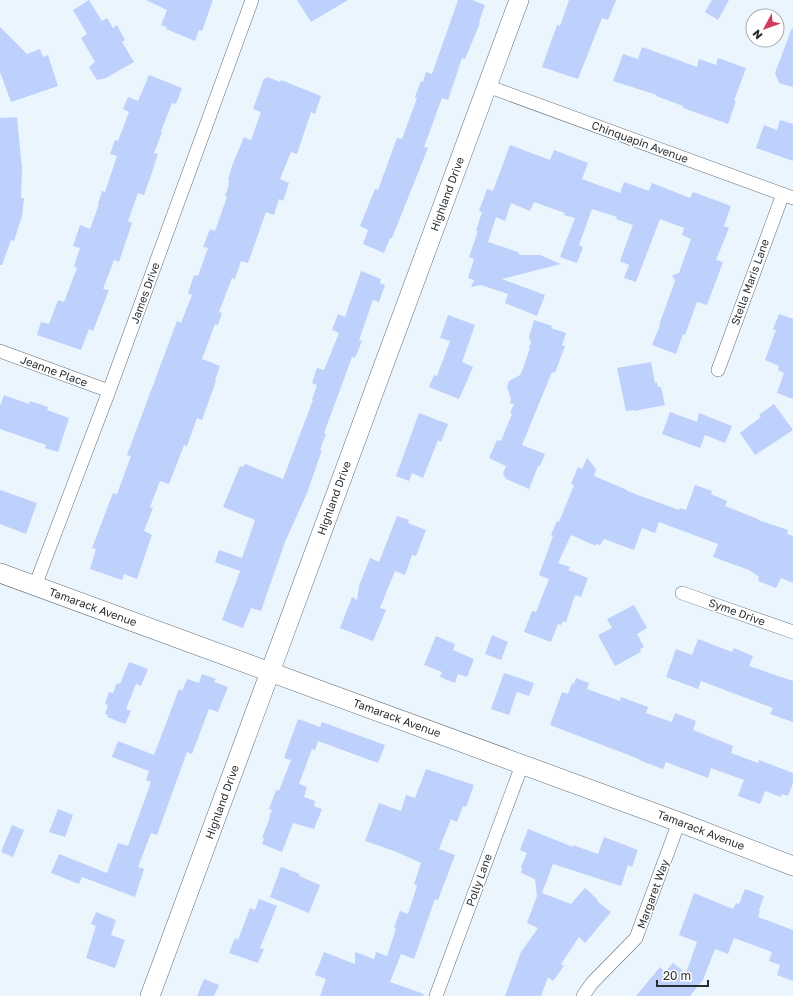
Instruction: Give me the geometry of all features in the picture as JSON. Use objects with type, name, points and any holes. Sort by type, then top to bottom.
[{"type":"street","name":"James Drive","points":[[36,586],[252,0]]},
{"type":"street","name":"Highland Drive","points":[[150,996],[519,0]]},
{"type":"street","name":"Chinquapin Avenue","points":[[487,86],[788,196]]},
{"type":"street","name":"Stella Maris Lane","points":[[718,370],[788,196]]},
{"type":"street","name":"Jeanne Place","points":[[0,351],[109,391]]},
{"type":"street","name":"Tamarack Avenue","points":[[0,573],[679,822],[793,866]]},
{"type":"street","name":"Syme Drive","points":[[682,593],[793,632]]},
{"type":"street","name":"Polly Lane","points":[[436,996],[522,765]]},
{"type":"street","name":"Margaret Way","points":[[583,996],[592,983],[636,938],[679,822]]},
{"type":"building","points":[[89,0],[102,21],[107,18],[113,28],[117,25],[125,40],[122,42],[134,62],[106,78],[97,80],[89,67],[95,62],[81,38],[87,34],[73,10]]},
{"type":"building","points":[[146,0],[213,0],[202,31],[199,30],[195,41],[166,29],[167,27],[161,25],[167,10]]},
{"type":"building","points":[[297,0],[348,0],[311,22]]},
{"type":"building","points":[[458,0],[472,0],[485,5],[479,22],[480,23],[465,59],[462,58],[448,100],[442,98],[424,147],[428,148],[392,238],[390,238],[384,253],[363,244],[368,230],[360,226],[375,189],[378,190],[397,138],[402,139],[417,98],[415,97],[421,81],[423,82],[426,72],[432,74]]},
{"type":"building","points":[[569,0],[616,0],[608,20],[602,18],[578,79],[542,67],[557,25],[560,26]]},
{"type":"building","points":[[712,0],[729,0],[718,20],[705,12]]},
{"type":"building","points":[[0,27],[27,54],[40,49],[43,57],[48,55],[58,86],[11,102],[0,72]]},
{"type":"building","points":[[792,28],[793,87],[779,83],[775,73]]},
{"type":"building","points":[[642,47],[697,67],[699,59],[716,65],[718,58],[746,68],[734,101],[736,101],[728,124],[683,108],[683,106],[656,96],[657,95],[613,81],[623,54],[638,59]]},
{"type":"building","points":[[149,75],[182,88],[176,104],[172,103],[161,131],[162,132],[154,153],[158,154],[144,195],[138,193],[128,221],[132,223],[119,262],[114,260],[103,289],[109,290],[93,331],[89,329],[81,350],[37,335],[41,322],[49,324],[58,300],[64,302],[77,268],[74,266],[80,248],[73,246],[80,225],[90,229],[102,191],[105,192],[117,156],[110,154],[115,140],[118,141],[129,112],[123,109],[128,97],[138,101]]},
{"type":"building","points":[[267,77],[280,82],[281,80],[321,96],[315,114],[311,112],[297,154],[291,152],[280,179],[289,183],[283,201],[279,199],[274,215],[266,212],[248,263],[241,261],[235,279],[232,278],[219,312],[222,313],[218,325],[215,324],[202,359],[220,366],[215,380],[216,381],[202,420],[197,418],[187,446],[184,445],[169,484],[160,481],[150,507],[153,508],[144,531],[152,535],[137,579],[124,574],[122,580],[90,569],[96,549],[92,548],[113,493],[117,494],[131,456],[127,455],[177,321],[181,323],[192,295],[188,293],[194,275],[198,276],[208,248],[203,247],[210,229],[215,231],[227,197],[225,196],[229,185],[228,180],[232,166],[244,137],[251,140],[261,112],[253,109],[264,78],[266,79]]},
{"type":"building","points":[[17,117],[22,169],[21,198],[24,198],[22,216],[14,241],[11,240],[2,265],[0,265],[0,118]]},
{"type":"building","points":[[780,120],[793,124],[793,161],[756,148],[764,125],[777,130]]},
{"type":"building","points":[[510,145],[550,160],[554,150],[588,163],[582,179],[620,193],[624,182],[649,191],[652,183],[690,198],[693,192],[731,206],[724,226],[729,228],[716,260],[723,262],[707,305],[697,302],[685,335],[683,334],[676,354],[652,345],[675,281],[672,275],[679,273],[691,239],[682,235],[684,228],[660,219],[636,282],[624,278],[629,265],[620,261],[633,225],[616,219],[617,217],[592,209],[579,245],[583,247],[577,263],[560,257],[575,218],[564,215],[565,213],[534,202],[530,211],[511,203],[505,221],[496,217],[488,242],[518,252],[520,255],[540,255],[561,264],[502,279],[545,295],[537,316],[505,303],[508,294],[481,285],[471,287],[474,280],[468,278],[474,259],[469,257],[478,231],[476,231],[482,212],[479,211],[487,189],[493,191]]},
{"type":"building","points":[[361,271],[381,279],[380,283],[385,285],[379,302],[373,300],[359,340],[362,341],[355,358],[352,357],[324,433],[326,434],[320,450],[322,450],[307,493],[285,542],[261,611],[251,608],[243,628],[222,620],[240,571],[215,562],[219,550],[242,558],[255,520],[223,507],[240,466],[243,467],[245,464],[283,479],[313,400],[317,385],[312,383],[317,368],[324,370],[339,333],[332,330],[338,314],[345,317]]},
{"type":"building","points":[[779,314],[793,319],[793,399],[777,393],[784,373],[778,370],[779,366],[765,360],[776,330],[773,329]]},
{"type":"building","points":[[448,315],[475,325],[462,362],[473,367],[459,399],[429,387],[434,375],[437,376],[450,341],[440,338]]},
{"type":"building","points":[[534,320],[552,326],[551,328],[566,333],[562,345],[565,346],[555,373],[552,372],[522,445],[545,454],[540,466],[538,466],[529,489],[506,479],[503,474],[506,466],[489,458],[497,440],[501,441],[512,414],[510,413],[514,404],[510,403],[511,399],[507,387],[509,381],[520,375],[522,371],[530,348],[531,342],[529,337]]},
{"type":"building","points":[[651,362],[655,383],[657,382],[658,387],[661,387],[665,405],[634,411],[626,411],[617,368]]},
{"type":"building","points":[[4,395],[29,404],[30,401],[48,407],[47,410],[69,418],[58,452],[45,448],[46,445],[0,429],[0,406]]},
{"type":"building","points":[[774,404],[793,430],[755,455],[740,433],[761,417],[759,415]]},
{"type":"building","points":[[670,412],[697,422],[699,413],[732,426],[725,443],[705,435],[700,448],[662,434]]},
{"type":"building","points":[[419,413],[448,424],[441,442],[438,440],[423,478],[412,473],[409,481],[396,476]]},
{"type":"building","points":[[587,458],[596,469],[594,476],[627,491],[679,510],[680,508],[686,510],[695,485],[712,491],[711,494],[727,501],[725,506],[758,520],[788,530],[787,534],[793,536],[793,583],[781,578],[776,588],[758,581],[759,577],[749,570],[713,557],[718,544],[659,522],[655,533],[642,528],[634,550],[604,539],[600,545],[596,544],[596,546],[571,535],[558,563],[570,567],[568,570],[588,578],[581,597],[575,595],[566,622],[563,621],[561,625],[558,624],[551,642],[524,632],[532,611],[536,612],[549,579],[539,575],[553,536],[551,535],[557,521],[559,522],[574,485],[571,484],[578,467],[582,469]]},
{"type":"building","points":[[0,490],[37,503],[26,534],[0,524]]},
{"type":"building","points":[[397,516],[409,520],[408,523],[426,530],[416,556],[412,555],[405,575],[395,571],[380,608],[386,610],[373,641],[340,628],[352,597],[357,600],[359,586],[370,558],[379,562]]},
{"type":"building","points":[[634,605],[647,628],[637,634],[644,647],[640,649],[641,652],[615,666],[598,635],[612,628],[607,619]]},
{"type":"building","points":[[492,635],[508,642],[501,660],[485,654]]},
{"type":"building","points":[[436,636],[455,644],[453,650],[474,659],[467,677],[458,674],[455,683],[440,677],[442,672],[424,665]]},
{"type":"building","points":[[698,639],[732,652],[734,648],[753,656],[749,666],[793,681],[793,722],[770,714],[773,708],[701,681],[698,689],[666,677],[676,649],[692,655]]},
{"type":"building","points":[[129,662],[148,669],[141,686],[136,684],[126,709],[131,711],[125,724],[107,717],[108,715],[105,714],[108,705],[105,704],[109,692],[113,693],[117,683],[120,684]]},
{"type":"building","points":[[504,673],[534,683],[529,696],[517,692],[509,715],[491,709]]},
{"type":"building","points":[[202,674],[216,679],[214,682],[228,687],[218,712],[209,709],[192,754],[187,752],[157,835],[151,833],[138,867],[144,869],[135,897],[82,877],[79,884],[51,873],[59,854],[107,873],[118,843],[128,846],[151,782],[146,780],[149,771],[112,757],[118,741],[154,755],[179,689],[182,691],[187,679],[199,683]]},
{"type":"building","points":[[576,678],[589,683],[587,689],[620,701],[621,697],[648,707],[646,713],[672,722],[675,713],[696,721],[693,730],[733,746],[731,753],[758,763],[759,760],[793,773],[793,783],[788,796],[782,794],[781,797],[765,791],[760,804],[738,796],[744,780],[711,768],[708,778],[666,762],[663,769],[550,725],[562,692],[568,694],[572,683],[574,684]]},
{"type":"building","points":[[298,719],[320,727],[322,722],[385,745],[378,763],[318,741],[315,750],[312,749],[299,784],[307,787],[304,797],[315,801],[314,806],[322,809],[314,829],[293,823],[282,852],[262,844],[264,838],[262,838],[270,817],[272,810],[269,809],[276,790],[279,791],[291,760],[284,758]]},
{"type":"building","points":[[426,769],[474,785],[466,807],[463,806],[457,822],[451,819],[439,849],[455,855],[438,900],[435,899],[414,959],[401,954],[390,982],[424,994],[423,996],[320,996],[326,979],[315,975],[324,952],[355,964],[355,952],[374,959],[376,952],[387,956],[400,911],[408,914],[417,886],[414,884],[421,863],[397,852],[365,841],[379,803],[401,811],[406,795],[415,798]]},
{"type":"building","points":[[58,809],[73,815],[65,837],[49,832]]},
{"type":"building","points":[[12,825],[24,830],[13,857],[1,852]]},
{"type":"building","points":[[528,829],[573,847],[573,845],[598,854],[604,837],[638,850],[632,867],[628,865],[621,886],[553,864],[542,893],[571,904],[585,888],[598,900],[597,901],[611,912],[585,943],[579,937],[561,964],[564,966],[553,981],[548,977],[541,996],[505,996],[521,952],[538,928],[527,923],[537,896],[535,879],[521,873],[521,867],[527,853],[520,850]]},
{"type":"building","points":[[281,867],[300,874],[299,876],[320,885],[309,913],[270,897]]},
{"type":"building","points":[[745,889],[764,896],[758,917],[793,930],[793,981],[777,975],[780,965],[769,961],[772,952],[734,938],[728,954],[715,949],[703,980],[690,996],[636,996],[660,967],[665,972],[673,963],[686,973],[697,942],[679,935],[694,893],[733,909],[736,903],[739,904]]},
{"type":"building","points":[[259,899],[277,906],[260,948],[264,949],[258,963],[229,953],[235,938],[238,940],[250,908],[255,910]]},
{"type":"building","points":[[96,912],[116,920],[111,935],[125,940],[115,968],[86,958],[96,926],[91,924]]},
{"type":"building","points":[[204,979],[219,985],[214,996],[197,996]]}]
